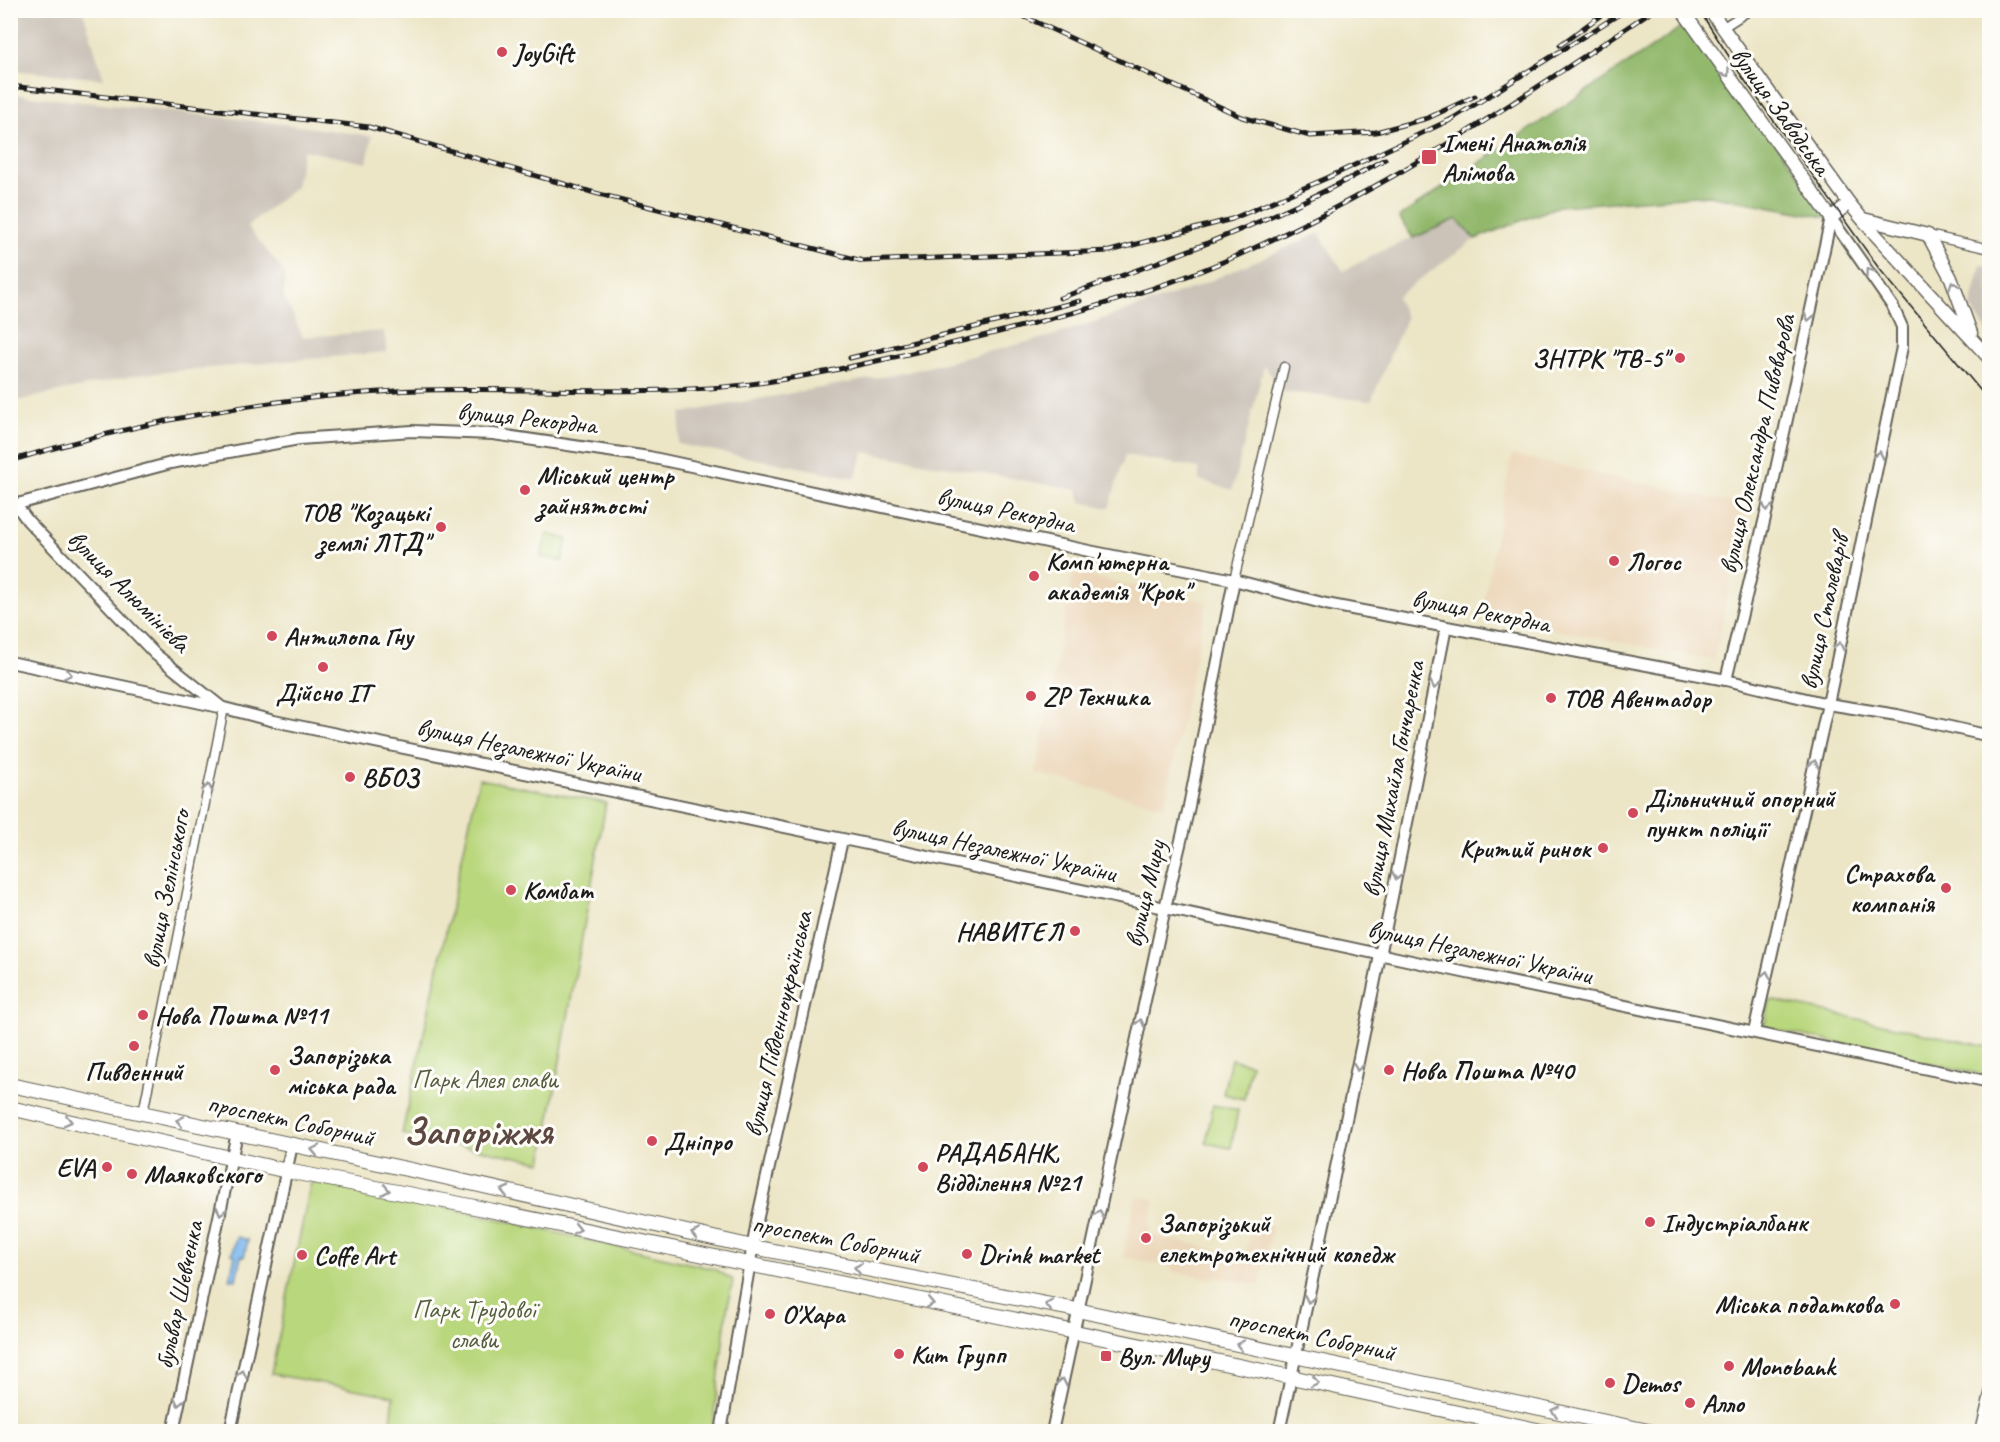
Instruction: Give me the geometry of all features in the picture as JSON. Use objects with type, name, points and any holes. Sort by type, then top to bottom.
[{"type":"main road","name":"вулиця Заводська","points":[[1682,10],[1830,218]]},
{"type":"main road","name":"вулиця Заводська","points":[[1711,11],[1849,203],[1989,359]]},
{"type":"main road","points":[[1830,218],[1849,203]]},
{"type":"main road","points":[[1863,219],[1928,234]]},
{"type":"main road","name":"вулиця Заводська","points":[[1928,234],[1950,278],[1974,340]]},
{"type":"main road","name":"проспект Соборний","points":[[10,1085],[446,1177],[753,1248],[1077,1310],[1653,1431]]},
{"type":"main road","name":"проспект Соборний","points":[[10,1108],[287,1171],[460,1204],[1546,1431]]},
{"type":"street","points":[[1722,28],[1750,10]]},
{"type":"street","name":"вулиця Олександра Пивоварова","points":[[1725,680],[1769,501],[1830,218]]},
{"type":"street","name":"вулиця Сталеварів","points":[[1754,1032],[1828,704],[1902,347],[1902,327],[1893,307],[1830,218]]},
{"type":"street","points":[[1928,234],[1989,249]]},
{"type":"street","name":"вулиця Миру","points":[[1052,1431],[1188,811],[1234,580],[1284,367]]},
{"type":"street","name":"вулиця Рекордна","points":[[12,502],[171,463],[299,439],[412,431],[493,434],[650,457],[1234,580],[1326,604],[1725,680],[1828,704],[1897,715],[1989,736]]},
{"type":"street","name":"вулиця Алюмінієва","points":[[12,502],[155,654],[224,708]]},
{"type":"street","name":"вулиця Михайла Гончаренка","points":[[1280,1431],[1381,955],[1446,627]]},
{"type":"street","name":"вулиця Незалежної України","points":[[10,662],[274,721],[1989,1082]]},
{"type":"street","name":"вулиця Зелінського","points":[[142,1113],[224,708]]},
{"type":"street","name":"вулиця Південноукраїнська","points":[[721,1431],[749,1265],[842,840]]},
{"type":"street","name":"бульвар Шевченка","points":[[173,1431],[237,1133]]},
{"type":"street","points":[[230,1431],[292,1145]]},
{"type":"street","points":[[1980,1431],[1989,1390]]},
{"type":"shaded area","points":[[11,10],[83,11],[104,79],[11,70]]},
{"type":"shaded area","points":[[10,94],[372,136],[367,163],[303,150],[296,187],[247,226],[285,273],[284,297],[303,337],[384,331],[387,352],[142,374],[11,402]]},
{"type":"shaded area","points":[[1457,219],[1475,239],[1396,297],[1406,318],[1371,401],[1285,392],[1264,366],[1232,490],[1199,480],[1199,468],[1125,455],[1109,508],[1081,502],[1078,490],[864,452],[855,478],[678,444],[681,413],[908,372],[1052,336],[1194,288],[1319,233],[1343,271],[1384,250]]},
{"type":"shaded area","points":[[1981,265],[1989,267],[1989,333],[1971,308]]},
{"type":"shaded area","name":"Логос","points":[[1512,455],[1747,506],[1714,660],[1481,616]]},
{"type":"shaded area","points":[[1073,573],[1207,602],[1164,806],[1036,773]]},
{"type":"shaded area","name":"Запорізький електротехнічний коледж","points":[[1136,1195],[1155,1200],[1148,1235],[1245,1255],[1253,1221],[1273,1225],[1260,1285],[1171,1271],[1172,1267],[1123,1257]]},
{"type":"green space","points":[[1689,22],[1830,218],[1709,195],[1559,206],[1475,239],[1457,219],[1413,238],[1399,217]]},
{"type":"green space","points":[[547,534],[567,539],[562,561],[541,557]]},
{"type":"green space","name":"Парк Алея слави","points":[[479,779],[606,803],[542,1162],[402,1134]]},
{"type":"green space","points":[[1770,1000],[1989,1047],[1989,1076],[1764,1027]]},
{"type":"green space","points":[[1231,1059],[1251,1064],[1244,1099],[1223,1094]]},
{"type":"green space","points":[[1213,1105],[1238,1110],[1231,1148],[1206,1143]]},
{"type":"green space","name":"Парк Трудової слави","points":[[311,1182],[459,1210],[714,1269],[733,1280],[727,1310],[712,1431],[390,1431],[394,1396],[271,1374]]},
{"type":"water","points":[[236,1237],[248,1240],[244,1257],[241,1256],[236,1280],[230,1279]]},
{"type":"tram line","points":[[1699,10],[1741,75],[1878,267],[1990,402]]},
{"type":"railway","points":[[1010,10],[1242,117],[1310,136],[1376,132],[1428,118],[1475,96]]},
{"type":"railway","points":[[1560,45],[1608,10]]},
{"type":"railway","points":[[1447,122],[1626,10]]},
{"type":"railway","points":[[10,461],[153,424],[298,399],[396,391],[671,390],[738,386],[878,361],[1050,319],[1166,284],[1204,270],[1349,201],[1503,109],[1653,10]]},
{"type":"railway","points":[[10,86],[369,127],[595,193],[863,261],[1110,251],[1232,219],[1327,178],[1454,118]]},
{"type":"railway","points":[[1060,298],[1226,236],[1307,200],[1385,159]]},
{"type":"railway","points":[[850,358],[1080,301]]},
{"type":"place","name":"JoyGift","points":[[502,52]]},
{"type":"place","name":"Імені Анатолія Алімова","points":[[1429,157]]},
{"type":"place","name":"ЗНТРК \"ТВ-5\"","points":[[1680,358]]},
{"type":"place","name":"Міський центр зайнятості","points":[[525,490]]},
{"type":"place","name":"ТОВ \"Козацькі землі ЛТД\"","points":[[441,527]]},
{"type":"place","name":"Логос","points":[[1614,561]]},
{"type":"place","name":"Комп'ютерна академія \"Крок\"","points":[[1034,576]]},
{"type":"place","name":"Антилопа Гну","points":[[272,636]]},
{"type":"place","name":"Дійсно ІТ","points":[[323,667]]},
{"type":"place","name":"ZP Техника","points":[[1031,696]]},
{"type":"place","name":"ТОВ Авентадор","points":[[1551,698]]},
{"type":"place","name":"ВБОЗ","points":[[350,777]]},
{"type":"place","name":"Дільничний опорний пункт поліції","points":[[1633,813]]},
{"type":"place","name":"Критий ринок","points":[[1603,848]]},
{"type":"place","name":"Страхова компанія","points":[[1946,888]]},
{"type":"place","name":"Комбат","points":[[511,890]]},
{"type":"place","name":"НАВИТЕЛ","points":[[1075,931]]},
{"type":"place","name":"Нова Пошта №11","points":[[143,1015]]},
{"type":"place","name":"Пивденний","points":[[134,1046]]},
{"type":"place","name":"Запорізька міська рада","points":[[275,1070]]},
{"type":"place","name":"Нова Пошта №40","points":[[1389,1070]]},
{"type":"place","name":"Дніпро","points":[[652,1141]]},
{"type":"place","name":"EVA","points":[[107,1167]]},
{"type":"place","name":"РАДАБАНК, Відділення №21","points":[[923,1167]]},
{"type":"place","name":"Маяковского","points":[[132,1174]]},
{"type":"place","name":"Індустріалбанк","points":[[1650,1222]]},
{"type":"place","name":"Запорізький електротехнічний коледж","points":[[1146,1238]]},
{"type":"place","name":"Drink market","points":[[967,1254]]},
{"type":"place","name":"Coffe Art","points":[[302,1255]]},
{"type":"place","name":"Міська податкова","points":[[1895,1304]]},
{"type":"place","name":"О'Хара","points":[[770,1314]]},
{"type":"place","name":"Кит Групп","points":[[899,1354]]},
{"type":"place","name":"Вул. Миру","points":[[1106,1356]]},
{"type":"place","name":"Monobank","points":[[1729,1366]]},
{"type":"place","name":"Demos","points":[[1610,1383]]},
{"type":"place","name":"Алло","points":[[1690,1403]]},
{"type":"district","name":"Запоріжжя","points":[[478,1131]]}]
